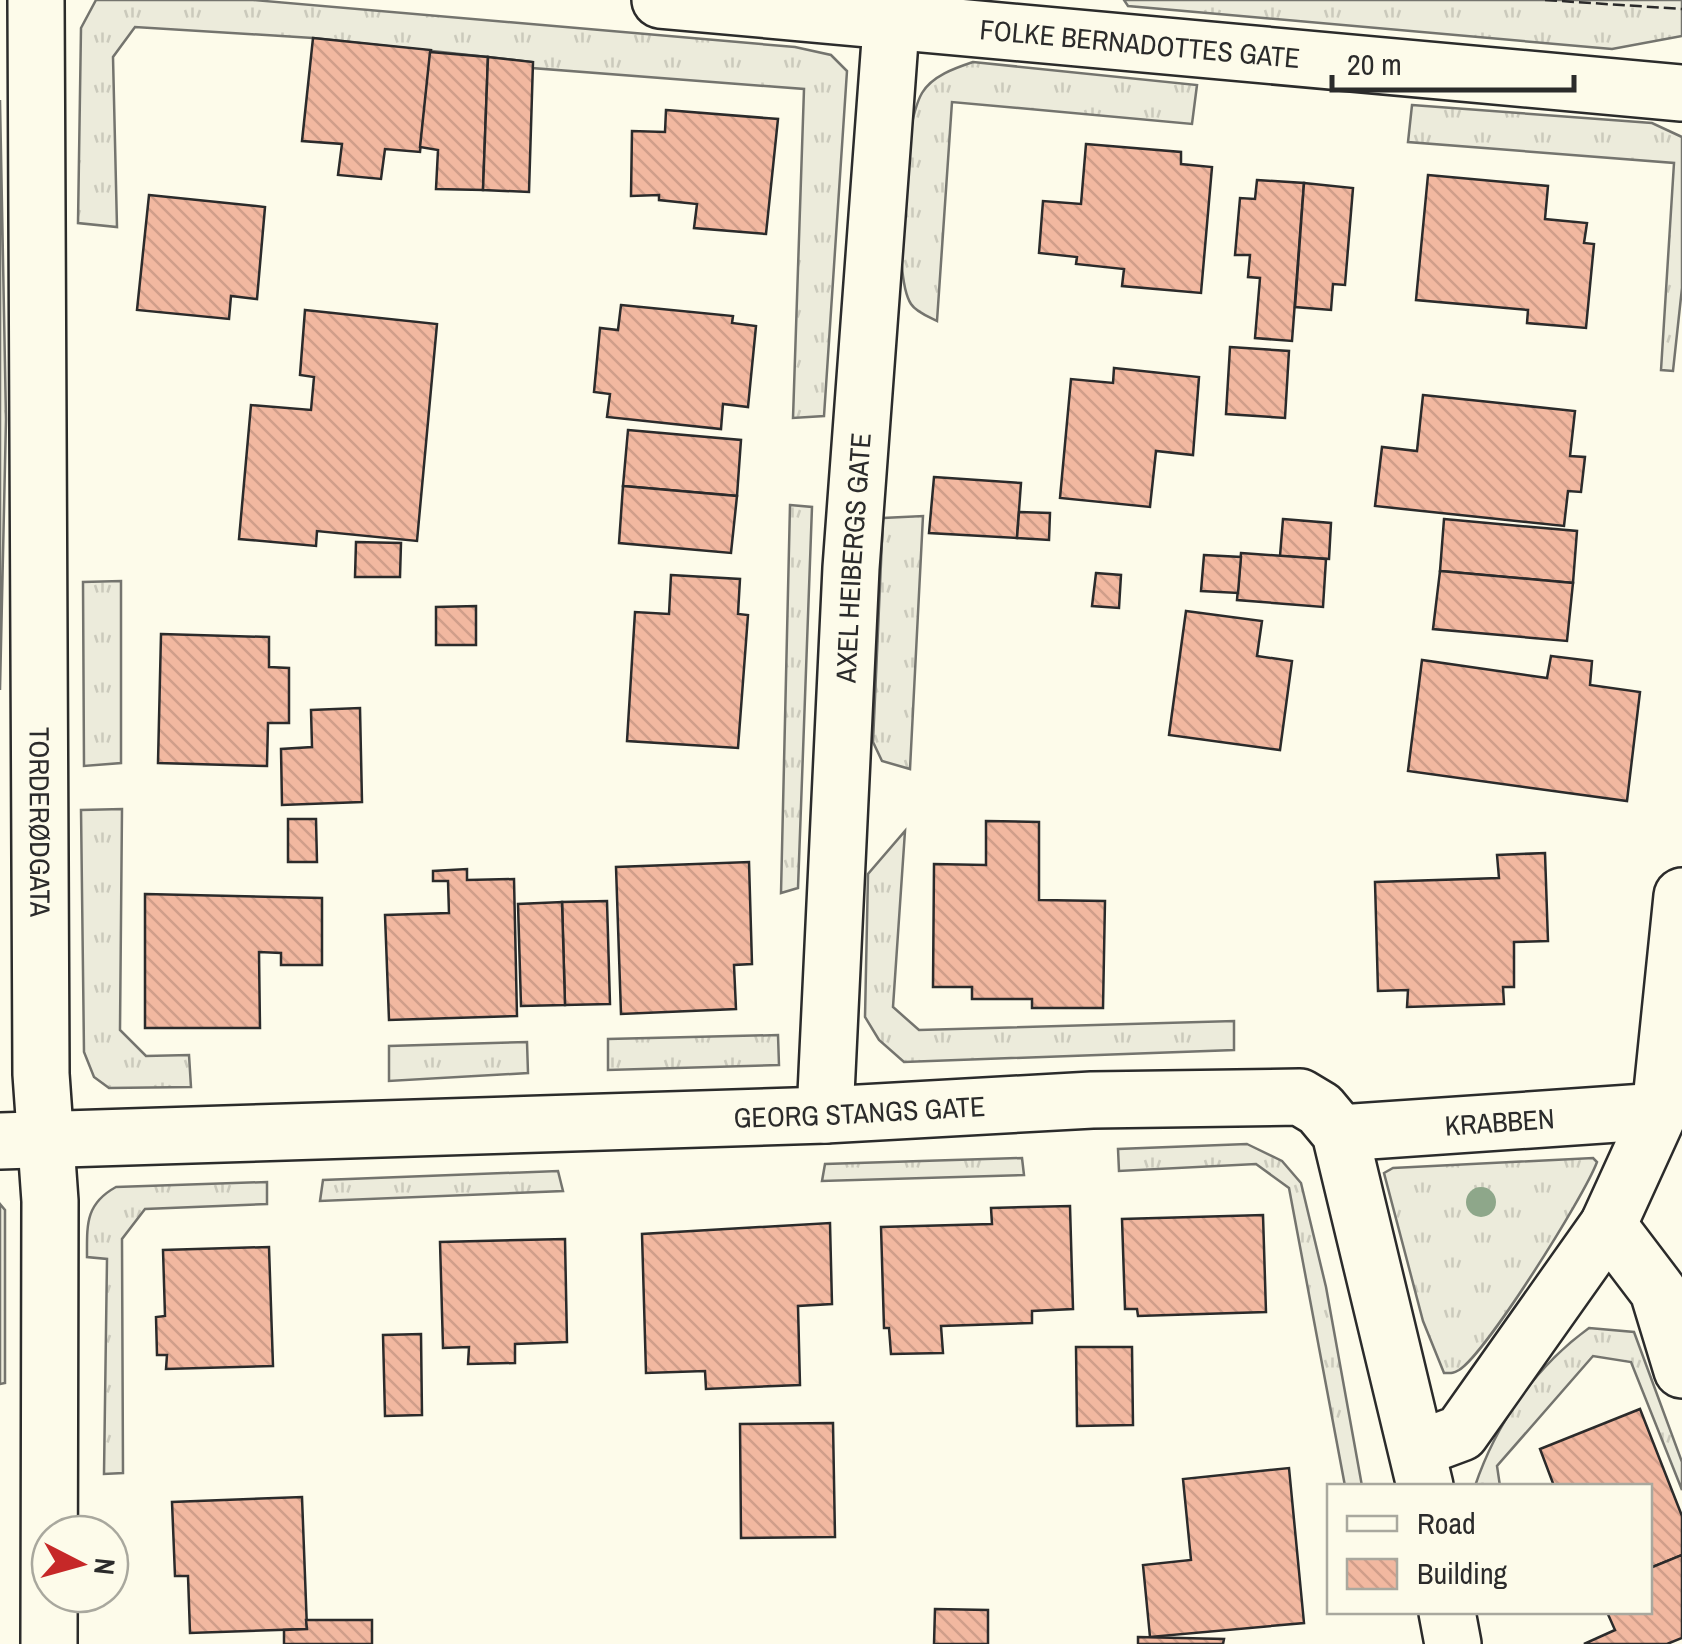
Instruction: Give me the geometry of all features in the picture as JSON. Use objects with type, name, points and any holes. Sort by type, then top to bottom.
[{"type":"street","name":"TORDERØDGATA","points":[[36,0],[40,1074],[22,1140],[50,1201],[49,1644]]},
{"type":"street","name":"FOLKE BERNADOTTES GATE","points":[[660,0],[892,10],[1682,93]]},
{"type":"street","name":"AXEL HEIBERGS GATE","points":[[824,1115],[851,568],[892,10]]},
{"type":"street","points":[[1340,1132],[1421,1468],[1461,1433],[1608,1225],[1660,1111],[1682,896]]},
{"type":"street","name":"GEORG STANGS GATE","points":[[22,1140],[824,1115],[1092,1100],[1300,1097],[1320,1109],[1340,1132]]},
{"type":"street","name":"KRABBEN","points":[[1340,1132],[1660,1111]]},
{"type":"street","points":[[1608,1225],[1658,1291],[1682,1370]]},
{"type":"street","points":[[1447,1614],[1453,1644]]},
{"type":"green space","points":[[96,0],[253,0],[795,47],[831,55],[847,71],[824,416],[793,418],[804,89],[532,68],[532,62],[313,38],[135,27],[113,57],[117,227],[78,223],[81,28]]},
{"type":"green space","points":[[1124,0],[1682,0],[1682,36],[1612,49],[1128,6]]},
{"type":"green space","points":[[973,62],[1197,85],[1192,124],[952,102],[937,321],[913,307],[905,287],[901,232],[909,136],[926,87],[938,77]]},
{"type":"green space","points":[[0,100],[6,419],[0,690]]},
{"type":"green space","points":[[1412,105],[1652,123],[1682,137],[1682,288],[1673,371],[1661,370],[1674,163],[1408,142]]},
{"type":"green space","points":[[790,505],[812,507],[798,888],[781,893]]},
{"type":"green space","points":[[923,516],[910,769],[882,761],[873,742],[883,518]]},
{"type":"green space","points":[[121,581],[121,763],[84,766],[83,582]]},
{"type":"green space","points":[[122,809],[120,1030],[146,1056],[189,1055],[191,1087],[109,1088],[94,1077],[84,1052],[81,810]]},
{"type":"green space","points":[[905,831],[893,1007],[919,1030],[1234,1021],[1234,1050],[904,1062],[879,1040],[865,1017],[868,874]]},
{"type":"green space","points":[[778,1035],[779,1065],[608,1070],[608,1039]]},
{"type":"green space","points":[[527,1042],[528,1073],[389,1081],[389,1046]]},
{"type":"green space","points":[[1247,1144],[1282,1161],[1301,1183],[1326,1287],[1362,1484],[1345,1484],[1289,1188],[1256,1164],[1119,1171],[1118,1149]]},
{"type":"green space","points":[[1022,1158],[1024,1175],[822,1181],[825,1164]]},
{"type":"green space","points":[[1593,1158],[1597,1162],[1574,1207],[1511,1306],[1472,1358],[1459,1370],[1444,1373],[1423,1321],[1384,1173],[1393,1168]]},
{"type":"green space","points":[[558,1171],[563,1191],[320,1201],[323,1180]]},
{"type":"green space","points":[[267,1182],[267,1204],[145,1209],[122,1239],[123,1473],[104,1474],[107,1259],[87,1257],[93,1208],[116,1187]]},
{"type":"green space","points":[[0,1204],[5,1210],[5,1383],[0,1384]]},
{"type":"green space","points":[[1589,1328],[1634,1332],[1682,1462],[1682,1490],[1631,1362],[1593,1356],[1497,1466],[1500,1484],[1476,1484],[1506,1419],[1535,1379]]},
{"type":"building","points":[[313,38],[431,50],[420,152],[385,149],[381,179],[338,175],[342,144],[302,141]]},
{"type":"building","points":[[430,52],[488,57],[483,190],[436,189],[438,150],[420,147]]},
{"type":"building","points":[[488,57],[533,62],[529,192],[483,190]]},
{"type":"building","points":[[666,110],[778,119],[766,234],[694,228],[697,204],[659,200],[659,195],[631,196],[632,131],[665,132]]},
{"type":"building","points":[[1086,144],[1181,152],[1181,164],[1212,167],[1201,293],[1122,286],[1124,269],[1076,264],[1077,257],[1039,253],[1043,201],[1081,204]]},
{"type":"building","points":[[1428,175],[1548,186],[1545,219],[1587,223],[1584,243],[1594,244],[1586,328],[1527,323],[1528,310],[1416,300]]},
{"type":"building","points":[[1257,180],[1304,183],[1292,341],[1255,338],[1260,278],[1248,277],[1250,255],[1235,255],[1240,198],[1255,199]]},
{"type":"building","points":[[1304,183],[1353,188],[1345,285],[1333,284],[1331,310],[1295,307]]},
{"type":"building","points":[[149,195],[265,207],[257,299],[231,296],[229,319],[137,310]]},
{"type":"building","points":[[621,305],[733,316],[732,323],[756,326],[748,407],[723,404],[721,429],[607,417],[610,394],[594,392],[600,328],[618,330]]},
{"type":"building","points":[[305,310],[437,324],[417,541],[317,531],[316,546],[239,539],[251,405],[311,410],[314,377],[300,375]]},
{"type":"building","points":[[1230,347],[1289,351],[1285,418],[1226,414]]},
{"type":"building","points":[[1114,368],[1199,377],[1193,455],[1156,451],[1150,507],[1060,498],[1071,379],[1113,383]]},
{"type":"building","points":[[1423,395],[1575,411],[1570,456],[1585,457],[1581,492],[1568,491],[1564,526],[1375,506],[1382,447],[1417,451]]},
{"type":"building","points":[[628,430],[741,440],[737,496],[623,486]]},
{"type":"building","points":[[934,477],[1021,483],[1017,538],[929,533]]},
{"type":"building","points":[[623,486],[737,496],[731,553],[619,543]]},
{"type":"building","points":[[1019,512],[1050,513],[1049,540],[1017,538]]},
{"type":"building","points":[[1283,519],[1331,523],[1329,559],[1280,556]]},
{"type":"building","points":[[1444,519],[1577,531],[1573,583],[1440,571]]},
{"type":"building","points":[[356,542],[401,543],[400,577],[355,577]]},
{"type":"building","points":[[1241,553],[1326,559],[1323,607],[1237,600]]},
{"type":"building","points":[[1204,555],[1241,557],[1238,593],[1201,591]]},
{"type":"building","points":[[1440,571],[1573,583],[1567,641],[1433,629]]},
{"type":"building","points":[[1096,573],[1121,575],[1119,608],[1092,606]]},
{"type":"building","points":[[671,575],[740,579],[738,614],[748,615],[738,748],[627,741],[635,612],[669,614]]},
{"type":"building","points":[[476,606],[476,645],[436,645],[436,607]]},
{"type":"building","points":[[1186,611],[1262,621],[1257,656],[1292,661],[1280,750],[1169,735]]},
{"type":"building","points":[[161,634],[269,637],[269,667],[289,668],[289,723],[268,723],[267,766],[158,763]]},
{"type":"building","points":[[1551,656],[1592,661],[1590,685],[1640,692],[1627,801],[1408,771],[1422,660],[1547,678]]},
{"type":"building","points":[[360,708],[362,802],[282,805],[281,749],[312,747],[311,710]]},
{"type":"building","points":[[288,819],[316,819],[317,862],[288,862]]},
{"type":"building","points":[[986,821],[1039,822],[1039,900],[1105,901],[1103,1008],[1032,1008],[1032,999],[972,999],[972,987],[933,987],[934,864],[986,865]]},
{"type":"building","points":[[1545,853],[1548,941],[1514,942],[1514,987],[1503,987],[1504,1004],[1407,1007],[1408,990],[1378,991],[1375,882],[1499,878],[1497,855]]},
{"type":"building","points":[[749,862],[752,964],[734,965],[736,1009],[621,1014],[616,867]]},
{"type":"building","points":[[467,869],[467,880],[514,879],[517,1016],[389,1020],[385,915],[449,913],[448,881],[433,881],[433,871]]},
{"type":"building","points":[[145,894],[322,898],[322,965],[281,965],[281,953],[259,952],[260,1028],[145,1028]]},
{"type":"building","points":[[607,901],[610,1004],[565,1005],[562,902]]},
{"type":"building","points":[[562,902],[565,1005],[521,1006],[518,904]]},
{"type":"building","points":[[1070,1206],[1073,1309],[1032,1311],[1032,1323],[941,1326],[943,1353],[891,1354],[889,1328],[884,1328],[881,1227],[992,1224],[991,1208]]},
{"type":"building","points":[[1263,1215],[1266,1312],[1138,1316],[1137,1309],[1125,1309],[1122,1219]]},
{"type":"building","points":[[830,1223],[832,1304],[798,1306],[800,1385],[706,1389],[705,1371],[646,1373],[642,1234]]},
{"type":"building","points":[[565,1239],[567,1342],[515,1344],[515,1363],[468,1364],[469,1347],[443,1348],[440,1242]]},
{"type":"building","points":[[269,1247],[273,1366],[166,1369],[167,1355],[157,1355],[156,1317],[165,1316],[163,1250]]},
{"type":"building","points":[[421,1334],[422,1415],[385,1416],[383,1335]]},
{"type":"building","points":[[1076,1347],[1132,1347],[1133,1425],[1077,1426]]},
{"type":"building","points":[[1640,1409],[1682,1516],[1682,1555],[1652,1567],[1652,1484],[1553,1484],[1540,1449]]},
{"type":"building","points":[[833,1423],[835,1537],[741,1538],[740,1424]]},
{"type":"building","points":[[1289,1468],[1304,1623],[1150,1637],[1143,1565],[1191,1560],[1183,1479]]},
{"type":"building","points":[[302,1497],[307,1629],[190,1633],[188,1576],[175,1576],[172,1502]]},
{"type":"building","points":[[1682,1555],[1682,1638],[1667,1644],[1584,1644],[1615,1630],[1608,1614],[1652,1614],[1652,1567]]},
{"type":"building","points":[[935,1609],[988,1610],[988,1644],[934,1644]]},
{"type":"building","points":[[306,1620],[372,1620],[372,1644],[284,1644],[284,1630],[307,1629]]},
{"type":"building","points":[[1138,1637],[1224,1639],[1223,1644],[1138,1644]]},
{"type":"fence","points":[[1545,0],[1682,9]]}]
